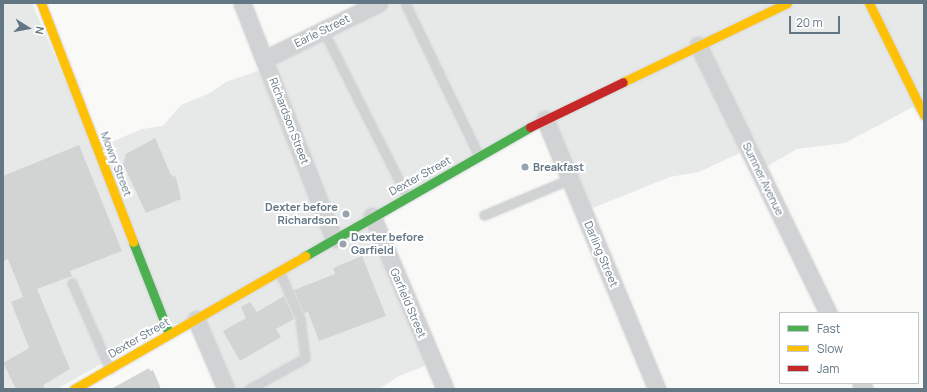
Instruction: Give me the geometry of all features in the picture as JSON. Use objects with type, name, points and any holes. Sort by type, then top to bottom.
[{"type":"main road","name":"Mowry Street","points":[[40,3],[169,334]]},
{"type":"main road","name":"Dexter Street","points":[[79,388],[372,216],[545,119],[787,3]]},
{"type":"main road","points":[[869,3],[924,115]]},
{"type":"street","name":"Richardson Street","points":[[242,3],[334,239]]},
{"type":"street","name":"Earle Street","points":[[265,59],[379,3]]},
{"type":"street","name":"Sumner Avenue","points":[[698,45],[828,312]]},
{"type":"street","name":"Darling Street","points":[[545,119],[657,389]]},
{"type":"street","name":"Garfield Street","points":[[372,216],[445,389]]},
{"type":"street","points":[[196,319],[226,389]]},
{"type":"lane","points":[[405,3],[479,156]]},
{"type":"lane","points":[[323,30],[407,196]]},
{"type":"lane","points":[[484,215],[570,179]]},
{"type":"lane","points":[[249,389],[305,358],[300,318],[279,271]]},
{"type":"lane","points":[[72,283],[110,369]]},
{"type":"shaded area","points":[[3,3],[32,3],[95,149],[142,129],[163,126],[181,105],[210,93],[226,82],[263,69],[378,3],[924,3],[924,122],[913,107],[845,143],[797,149],[757,172],[744,151],[699,172],[670,177],[583,212],[544,124],[365,223],[425,363],[425,366],[399,376],[379,389],[220,389],[192,320],[170,325],[57,389],[3,389]]},
{"type":"building","points":[[155,138],[171,175],[176,177],[181,199],[146,213],[123,164],[126,154]]},
{"type":"building","points":[[79,145],[122,251],[70,271],[72,276],[37,289],[70,369],[43,385],[45,389],[16,389],[3,363],[29,348],[11,302],[23,297],[8,259],[3,261],[3,176]]},
{"type":"building","points":[[362,256],[386,316],[319,341],[308,312],[304,313],[294,290],[335,274],[333,268]]},
{"type":"building","points":[[284,296],[294,319],[276,329],[281,337],[240,361],[223,331],[246,318],[241,307],[250,302],[257,312]]},
{"type":"building","points":[[149,368],[150,371],[153,370],[161,389],[111,389]]},
{"type":"traffic: fast","points":[[305,256],[530,127]]},
{"type":"traffic: fast","points":[[133,242],[169,334]]},
{"type":"traffic: slow","points":[[41,3],[133,242]]},
{"type":"traffic: slow","points":[[623,82],[787,3]]},
{"type":"traffic: slow","points":[[869,3],[924,115]]},
{"type":"traffic: slow","points":[[74,389],[305,256]]},
{"type":"traffic: jam","points":[[530,127],[623,82]]},
{"type":"place","name":"Breakfast","points":[[525,167]]},
{"type":"place","name":"Dexter before Richardson","points":[[346,214]]},
{"type":"place","name":"Dexter before Garfield","points":[[343,244]]}]
